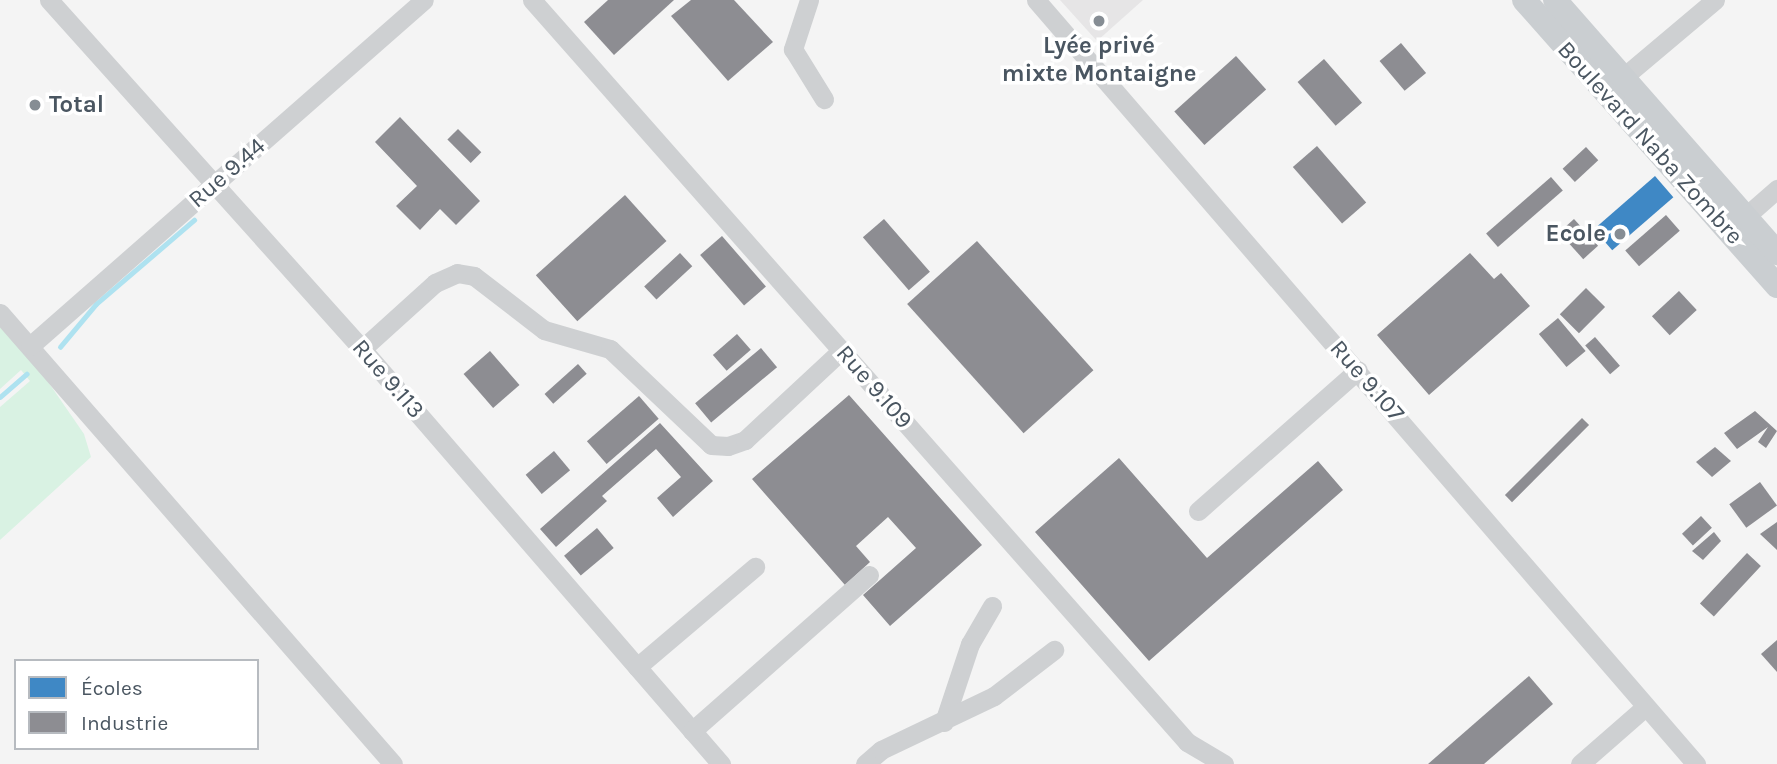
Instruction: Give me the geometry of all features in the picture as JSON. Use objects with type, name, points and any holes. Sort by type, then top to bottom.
[{"type":"main road","name":"Boulevard Naba Zombre","points":[[1524,0],[1777,286]]},
{"type":"main road","name":"Boulevard Naba Zombre","points":[[1555,0],[1777,253]]},
{"type":"street","name":"Rue 9.113","points":[[49,0],[362,349],[721,764]]},
{"type":"street","name":"Rue 9.44","points":[[30,346],[424,0]]},
{"type":"street","name":"Rue 9.109","points":[[532,0],[1187,742],[1224,764]]},
{"type":"street","points":[[809,0],[793,49],[824,99]]},
{"type":"street","name":"Rue 9.107","points":[[1036,0],[1696,764]]},
{"type":"street","points":[[1606,93],[1715,0]]},
{"type":"street","points":[[1745,217],[1777,189]]},
{"type":"street","points":[[362,349],[435,283],[457,273],[474,276],[544,330],[610,349],[711,445],[728,446],[745,440],[842,350]]},
{"type":"street","points":[[0,313],[393,764]]},
{"type":"street","points":[[1198,511],[1358,370]]},
{"type":"street","points":[[637,667],[755,567]]},
{"type":"street","points":[[692,731],[869,575]]},
{"type":"street","points":[[944,722],[970,644],[992,606]]},
{"type":"street","points":[[865,764],[881,750],[994,696],[1054,650]]},
{"type":"street","points":[[1580,764],[1645,707]]},
{"type":"street","points":[[1187,742],[1207,764]]},
{"type":"shaded area","name":"Lyée privé mixte Montaigne","points":[[1060,0],[1143,0],[1097,41]]},
{"type":"green space","points":[[0,325],[33,360],[84,434],[91,457],[0,540],[0,407],[30,381],[21,370],[0,389]]},
{"type":"building: Écoles","points":[[1655,176],[1673,197],[1612,250],[1594,229]]},
{"type":"building: Industrie","points":[[608,0],[674,0],[614,55],[584,22]]},
{"type":"building: Industrie","points":[[691,0],[734,0],[773,42],[728,81],[671,16]]},
{"type":"building: Industrie","points":[[1401,43],[1426,73],[1405,91],[1380,61]]},
{"type":"building: Industrie","points":[[1236,56],[1266,89],[1204,145],[1174,112]]},
{"type":"building: Industrie","points":[[1324,59],[1362,103],[1336,126],[1298,82]]},
{"type":"building: Industrie","points":[[400,117],[480,201],[456,225],[440,209],[420,230],[396,206],[417,186],[375,142]]},
{"type":"building: Industrie","points":[[458,129],[481,152],[471,163],[447,140]]},
{"type":"building: Industrie","points":[[1317,146],[1366,203],[1342,224],[1293,167]]},
{"type":"building: Industrie","points":[[1586,147],[1598,160],[1575,182],[1563,169]]},
{"type":"building: Industrie","points":[[1551,177],[1563,191],[1498,247],[1486,233]]},
{"type":"building: Industrie","points":[[625,195],[666,241],[577,321],[536,275]]},
{"type":"building: Industrie","points":[[1666,215],[1680,231],[1639,266],[1625,250]]},
{"type":"building: Industrie","points":[[884,219],[930,272],[909,290],[863,237]]},
{"type":"building: Industrie","points":[[1574,219],[1598,246],[1583,259],[1559,232]]},
{"type":"building: Industrie","points":[[722,236],[766,287],[744,306],[700,255]]},
{"type":"building: Industrie","points":[[977,241],[1093,370],[1024,433],[907,304]]},
{"type":"building: Industrie","points":[[680,253],[692,266],[656,300],[644,286]]},
{"type":"building: Industrie","points":[[1470,253],[1494,279],[1501,273],[1530,306],[1429,395],[1377,335]]},
{"type":"building: Industrie","points":[[1586,288],[1605,307],[1579,333],[1560,314]]},
{"type":"building: Industrie","points":[[1679,291],[1697,310],[1670,335],[1652,316]]},
{"type":"building: Industrie","points":[[1558,318],[1586,351],[1566,367],[1539,334]]},
{"type":"building: Industrie","points":[[737,334],[751,350],[727,371],[713,355]]},
{"type":"building: Industrie","points":[[1595,337],[1620,366],[1610,374],[1585,346]]},
{"type":"building: Industrie","points":[[761,348],[777,367],[711,422],[695,403]]},
{"type":"building: Industrie","points":[[490,351],[520,385],[493,408],[464,374]]},
{"type":"building: Industrie","points":[[578,364],[587,374],[553,404],[545,394]]},
{"type":"building: Industrie","points":[[849,395],[982,545],[890,626],[863,595],[916,548],[888,517],[856,546],[870,562],[845,585],[752,479]]},
{"type":"building: Industrie","points":[[639,396],[659,419],[607,464],[587,441]]},
{"type":"building: Industrie","points":[[1755,411],[1777,431],[1766,448],[1758,442],[1768,427],[1737,449],[1724,433]]},
{"type":"building: Industrie","points":[[1582,418],[1589,425],[1512,502],[1505,495]]},
{"type":"building: Industrie","points":[[660,423],[713,481],[673,517],[657,498],[681,477],[656,449],[602,496],[607,501],[556,547],[540,529]]},
{"type":"building: Industrie","points":[[1715,447],[1731,461],[1712,477],[1696,462]]},
{"type":"building: Industrie","points":[[554,451],[570,470],[542,494],[526,475]]},
{"type":"building: Industrie","points":[[1119,458],[1207,558],[1318,461],[1343,490],[1149,661],[1035,532]]},
{"type":"building: Industrie","points":[[1760,482],[1777,505],[1746,528],[1729,504]]},
{"type":"building: Industrie","points":[[1701,516],[1712,528],[1693,545],[1682,534]]},
{"type":"building: Industrie","points":[[1777,522],[1777,550],[1760,534]]},
{"type":"building: Industrie","points":[[597,528],[614,548],[581,576],[564,556]]},
{"type":"building: Industrie","points":[[1714,532],[1721,541],[1703,560],[1692,551]]},
{"type":"building: Industrie","points":[[1747,553],[1761,566],[1714,616],[1700,603]]},
{"type":"building: Industrie","points":[[1777,640],[1777,672],[1761,654]]},
{"type":"building: Industrie","points":[[1529,676],[1553,704],[1484,764],[1428,764]]},
{"type":"waterway","points":[[60,347],[96,304],[194,220]]},
{"type":"waterway","points":[[0,397],[26,374]]},
{"type":"place","name":"Lyée privé mixte Montaigne","points":[[1099,21]]},
{"type":"place","name":"Total","points":[[35,105]]},
{"type":"place","name":"Ecole","points":[[1620,234]]}]
